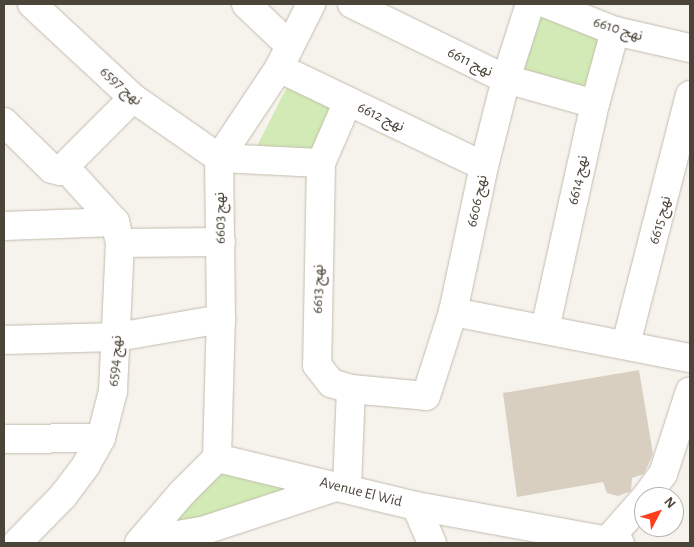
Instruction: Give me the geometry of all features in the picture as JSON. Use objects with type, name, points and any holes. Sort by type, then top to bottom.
[{"type":"street","name":"نهج 6597","points":[[32,4],[133,98],[219,158]]},
{"type":"street","name":"نهج 6612","points":[[246,4],[284,56],[348,101],[484,166]]},
{"type":"street","points":[[311,4],[284,56],[219,158],[321,164]]},
{"type":"street","name":"نهج 6611","points":[[352,4],[506,79],[594,104]]},
{"type":"street","name":"نهج 6606","points":[[424,396],[430,391],[453,312],[484,166],[506,79],[530,4]]},
{"type":"street","name":"نهج 6610","points":[[547,4],[615,31],[690,48]]},
{"type":"street","name":"نهج 6614","points":[[545,329],[594,104],[615,31]]},
{"type":"street","name":"نهج 6615","points":[[626,344],[681,175],[690,95]]},
{"type":"street","points":[[59,168],[133,98]]},
{"type":"street","name":"نهج 6613","points":[[348,101],[321,164],[317,365],[331,383],[351,389],[424,396]]},
{"type":"street","points":[[4,122],[59,168],[118,233]]},
{"type":"street","name":"نهج 6603","points":[[217,458],[221,320],[219,158]]},
{"type":"street","points":[[4,226],[221,242]]},
{"type":"street","name":"نهج 6594","points":[[17,543],[63,496],[101,438],[113,391],[117,337],[118,233]]},
{"type":"street","points":[[453,312],[626,344],[690,358]]},
{"type":"street","points":[[4,340],[117,337],[221,320]]},
{"type":"street","points":[[140,542],[204,537],[343,487],[351,389]]},
{"type":"street","points":[[653,487],[663,474],[690,391]]},
{"type":"street","points":[[4,439],[101,438]]},
{"type":"street","points":[[140,542],[182,493],[217,458]]},
{"type":"street","name":"Avenue El Wid","points":[[217,458],[416,506],[614,542]]},
{"type":"street","points":[[416,506],[432,543]]},
{"type":"street","points":[[614,542],[634,514]]},
{"type":"green space","points":[[536,8],[606,36],[592,97],[515,76]]},
{"type":"green space","points":[[290,81],[353,110],[328,170],[249,162]]},
{"type":"green space","points":[[226,471],[313,486],[164,527],[211,481]]},
{"type":"building","points":[[639,370],[653,454],[644,474],[632,478],[631,491],[618,496],[607,493],[603,482],[517,497],[503,393]]}]
